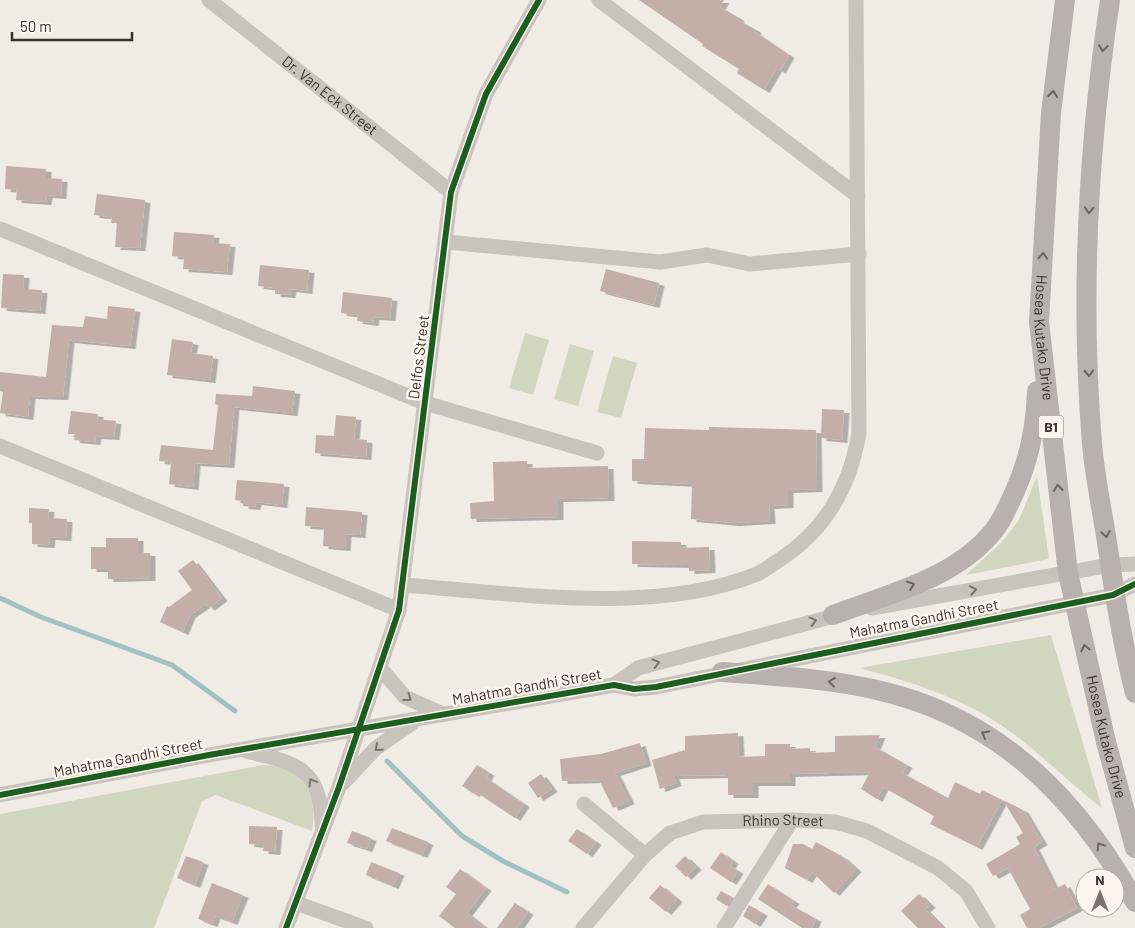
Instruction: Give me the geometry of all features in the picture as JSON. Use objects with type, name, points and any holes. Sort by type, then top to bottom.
[{"type":"main road","name":"Hosea Kutako Drive","points":[[1065,0],[1051,113],[1039,322],[1068,572],[1106,742],[1135,848]]},
{"type":"main road","points":[[1110,0],[1094,129],[1089,213],[1087,326],[1092,445],[1115,594],[1135,694]]},
{"type":"main road","points":[[833,615],[945,570],[975,550],[992,534],[1004,516],[1025,470],[1036,414],[1039,322]]},
{"type":"main road","points":[[722,672],[837,682],[878,690],[914,701],[987,734],[1053,787],[1072,807],[1116,868],[1135,902]]},
{"type":"street","name":"Dr. Van Eck Street","points":[[209,0],[451,192]]},
{"type":"street","name":"Delfos Street","points":[[286,928],[339,787],[400,610],[451,192],[486,94],[539,0]]},
{"type":"street","points":[[599,0],[858,196]]},
{"type":"street","points":[[403,585],[612,600],[655,596],[716,587],[758,574],[796,549],[821,525],[840,495],[855,457],[861,408],[856,0]]},
{"type":"street","points":[[0,229],[425,403],[597,452]]},
{"type":"street","points":[[446,242],[660,262],[707,255],[750,264],[859,254]]},
{"type":"street","points":[[0,446],[400,610]]},
{"type":"street","name":"Mahatma Gandhi Street","points":[[614,685],[638,668],[833,615],[1068,572],[1110,565],[1135,564]]},
{"type":"street","name":"Mahatma Gandhi Street","points":[[0,796],[241,750],[614,685],[634,689],[656,687],[722,672],[1074,603],[1115,594],[1135,584]]},
{"type":"street","points":[[381,669],[405,697],[443,715]]},
{"type":"street","points":[[339,787],[376,748],[417,719]]},
{"type":"street","points":[[241,750],[284,761],[306,773],[319,796],[323,828]]},
{"type":"street","points":[[584,804],[645,855]]},
{"type":"street","points":[[724,928],[792,820]]},
{"type":"street","name":"Rhino Street","points":[[583,928],[645,855],[670,833],[703,822],[792,820],[835,822],[867,831],[938,868],[966,892],[988,928]]},
{"type":"street","points":[[296,903],[366,928]]},
{"type":"green space","points":[[525,333],[549,340],[533,395],[509,388]]},
{"type":"green space","points":[[570,344],[594,351],[578,406],[554,399]]},
{"type":"green space","points":[[613,356],[637,363],[621,418],[597,412]]},
{"type":"green space","points":[[1037,476],[1049,559],[966,575],[1002,542],[1019,520]]},
{"type":"green space","points":[[1051,635],[1102,808],[1027,744],[985,715],[932,690],[859,668]]},
{"type":"green space","points":[[264,765],[277,766],[289,770],[305,785],[313,806],[312,831],[216,795],[202,801],[154,928],[0,928],[0,814]]},
{"type":"building","points":[[639,0],[724,0],[720,7],[739,18],[738,20],[756,30],[755,32],[789,55],[780,71],[777,68],[764,90],[737,73],[739,69],[702,46],[703,44]]},
{"type":"building","points":[[6,166],[46,169],[46,178],[62,179],[61,196],[47,195],[46,202],[16,200],[17,190],[5,189]]},
{"type":"building","points":[[97,194],[145,200],[140,248],[115,247],[117,223],[111,223],[112,217],[94,215]]},
{"type":"building","points":[[174,232],[214,235],[213,243],[230,244],[227,272],[183,269],[184,257],[172,256]]},
{"type":"building","points":[[260,265],[309,270],[307,291],[291,289],[290,295],[275,294],[275,288],[258,286]]},
{"type":"building","points":[[606,269],[659,283],[654,305],[600,291]]},
{"type":"building","points":[[3,274],[24,275],[23,289],[42,290],[40,311],[1,308]]},
{"type":"building","points":[[343,292],[392,298],[390,318],[374,317],[373,323],[357,321],[358,315],[341,313]]},
{"type":"building","points":[[108,306],[135,309],[130,346],[69,340],[63,397],[30,396],[28,417],[0,413],[3,392],[0,391],[0,372],[46,377],[52,325],[83,327],[85,316],[107,319]]},
{"type":"building","points":[[172,339],[193,342],[191,353],[213,356],[210,380],[167,375]]},
{"type":"building","points":[[253,386],[295,391],[292,413],[234,407],[229,465],[195,463],[193,487],[169,484],[171,462],[159,461],[161,445],[213,450],[218,405],[215,404],[216,394],[252,396]]},
{"type":"building","points":[[822,409],[844,410],[842,440],[821,438]]},
{"type":"building","points":[[71,411],[98,414],[97,419],[116,421],[114,437],[96,436],[95,442],[74,440],[75,434],[68,434]]},
{"type":"building","points":[[336,415],[356,417],[354,439],[367,440],[366,457],[315,453],[316,435],[334,436]]},
{"type":"building","points":[[709,427],[816,430],[817,489],[788,490],[788,505],[769,506],[770,521],[734,523],[691,519],[692,484],[632,481],[632,459],[644,459],[645,428],[709,430]]},
{"type":"building","points":[[527,461],[527,468],[608,466],[609,498],[558,499],[558,517],[471,519],[470,503],[494,501],[493,462]]},
{"type":"building","points":[[237,480],[284,484],[282,505],[256,502],[255,507],[243,506],[243,501],[235,500]]},
{"type":"building","points":[[306,507],[362,512],[360,535],[346,534],[345,548],[323,546],[324,527],[305,526]]},
{"type":"building","points":[[29,508],[49,509],[48,518],[67,519],[66,538],[50,537],[49,545],[32,544],[32,523],[29,523]]},
{"type":"building","points":[[106,538],[138,538],[138,553],[150,553],[150,578],[108,579],[108,569],[91,569],[91,547],[106,547]]},
{"type":"building","points":[[632,541],[681,542],[681,548],[709,547],[710,570],[689,571],[689,565],[632,564]]},
{"type":"building","points":[[193,560],[222,598],[209,608],[206,604],[190,615],[183,632],[160,622],[167,606],[169,607],[192,590],[178,571]]},
{"type":"building","points":[[738,733],[739,757],[765,756],[765,744],[790,744],[790,749],[810,748],[810,753],[835,752],[835,736],[880,735],[875,747],[907,765],[902,773],[948,798],[955,782],[980,794],[982,790],[1002,800],[977,847],[930,824],[934,816],[883,787],[877,799],[861,789],[870,772],[790,774],[790,783],[753,783],[753,795],[728,795],[728,775],[674,776],[676,783],[660,789],[652,760],[685,750],[685,736]]},
{"type":"building","points":[[640,743],[646,763],[615,773],[629,801],[613,808],[599,780],[562,781],[560,759],[601,754]]},
{"type":"building","points":[[477,765],[489,773],[486,778],[524,804],[515,818],[476,792],[474,794],[462,786]]},
{"type":"building","points":[[541,774],[552,789],[538,798],[528,783]]},
{"type":"building","points":[[1003,800],[1023,810],[1042,842],[1034,847],[1055,889],[1065,884],[1075,904],[1075,909],[1039,928],[1027,928],[1020,915],[1030,909],[1008,868],[993,876],[986,864],[1020,844],[1016,837],[1023,833]]},
{"type":"building","points":[[249,826],[277,827],[275,852],[263,851],[264,845],[249,844]]},
{"type":"building","points":[[392,828],[428,842],[422,855],[386,841]]},
{"type":"building","points":[[577,829],[596,842],[587,854],[568,841]]},
{"type":"building","points":[[352,831],[371,838],[367,849],[347,843]]},
{"type":"building","points":[[816,842],[843,857],[856,869],[834,893],[812,872],[807,880],[785,868],[793,844],[803,844],[812,849]]},
{"type":"building","points":[[721,852],[733,861],[730,866],[738,871],[731,882],[710,868]]},
{"type":"building","points":[[186,856],[203,862],[195,885],[177,878]]},
{"type":"building","points":[[685,856],[696,867],[686,877],[675,866]]},
{"type":"building","points":[[371,862],[399,873],[393,886],[366,875]]},
{"type":"building","points":[[460,869],[486,888],[467,913],[486,928],[455,928],[439,916],[456,894],[446,887]]},
{"type":"building","points":[[212,883],[243,895],[232,922],[215,916],[212,924],[198,919]]},
{"type":"building","points":[[768,884],[794,901],[791,905],[816,919],[812,928],[802,928],[758,899]]},
{"type":"building","points":[[660,885],[677,899],[666,912],[649,898]]},
{"type":"building","points":[[721,891],[732,897],[727,906],[716,899]]},
{"type":"building","points":[[919,894],[930,905],[925,909],[943,928],[918,928],[901,911]]},
{"type":"building","points":[[515,903],[528,912],[517,928],[497,928]]},
{"type":"building","points":[[749,905],[762,913],[755,924],[743,916]]},
{"type":"waterway","points":[[0,598],[41,617],[172,665],[235,711]]},
{"type":"waterway","points":[[387,761],[462,836],[503,861],[567,892]]},
{"type":"cycle path","points":[[286,928],[339,787],[399,610],[451,192],[486,94],[539,0]]},
{"type":"cycle path","points":[[0,795],[209,755],[614,685],[634,689],[656,687],[1113,595],[1135,584]]}]
